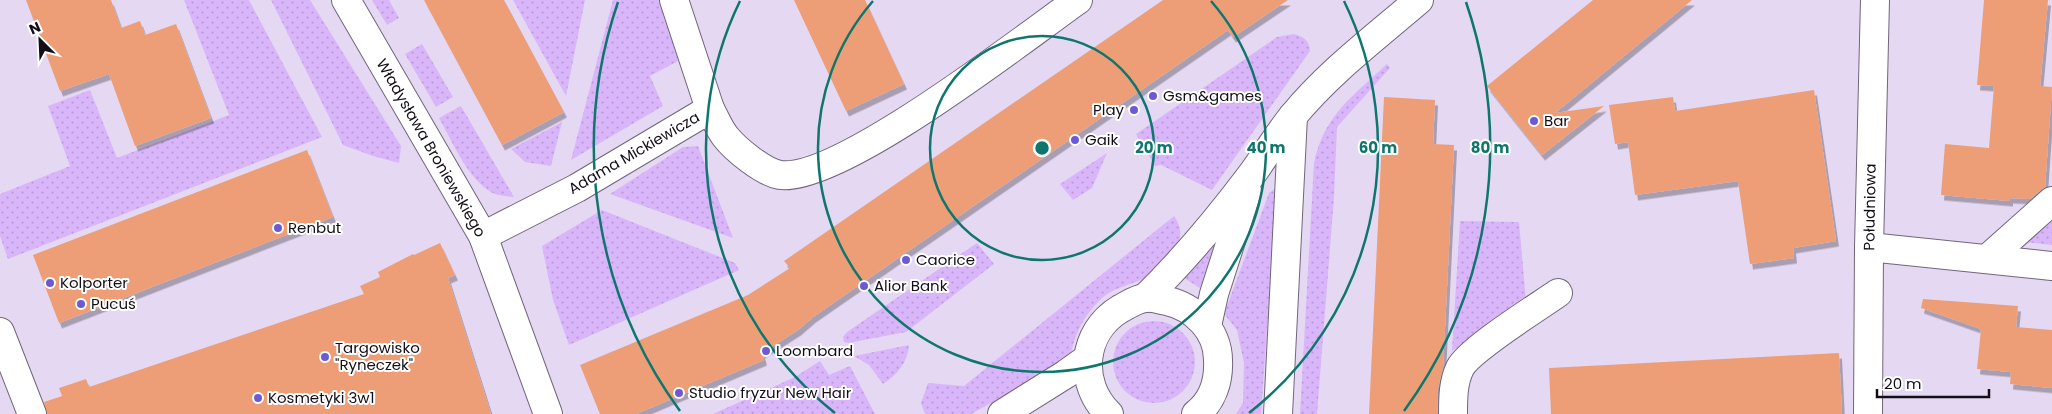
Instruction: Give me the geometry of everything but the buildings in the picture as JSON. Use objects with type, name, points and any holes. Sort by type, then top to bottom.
[{"type":"street","name":"Władysława Broniewskiego","points":[[346,0],[483,236],[548,414]]},
{"type":"street","name":"Adama Mickiewicza","points":[[483,236],[577,188],[710,109],[674,0]]},
{"type":"street","points":[[710,109],[725,136],[757,164],[780,175],[811,170],[836,160],[908,121],[1078,0]]},
{"type":"street","points":[[1106,414],[1093,391],[1088,370],[1089,348],[1099,328],[1116,312],[1145,298],[1167,276],[1214,222],[1252,174],[1293,116],[1326,80],[1419,0]]},
{"type":"street","name":"Południowa","points":[[1868,414],[1868,247],[1875,0]]},
{"type":"street","points":[[1278,414],[1293,116]]},
{"type":"street","points":[[1207,326],[1214,294],[1252,174]]},
{"type":"street","points":[[1987,259],[2052,201]]},
{"type":"street","points":[[1868,247],[2052,266]]},
{"type":"street","points":[[1453,414],[1454,393],[1460,368],[1476,351],[1558,293]]},
{"type":"street","points":[[1145,298],[1178,303],[1197,315],[1211,332],[1218,354],[1219,375],[1212,395],[1198,413]]},
{"type":"street","points":[[0,332],[32,414]]},
{"type":"street","points":[[1002,414],[1088,359]]},
{"type":"shaded area","points":[[184,0],[249,0],[322,137],[8,259],[0,236],[0,194],[70,166],[48,106],[90,90],[117,158],[229,115]]},
{"type":"shaded area","points":[[271,0],[310,0],[401,146],[399,163],[343,145]]},
{"type":"shaded area","points":[[372,0],[389,0],[399,18],[387,25]]},
{"type":"shaded area","points":[[513,0],[585,0],[566,96]]},
{"type":"shaded area","points":[[613,0],[663,0],[678,61],[650,76],[663,106],[571,160]]},
{"type":"shaded area","points":[[1294,34],[1301,36],[1305,40],[1310,51],[1212,190],[1161,165],[1155,166],[1136,134],[1277,37]]},
{"type":"shaded area","points":[[422,44],[453,97],[436,107],[405,54]]},
{"type":"shaded area","points":[[1387,64],[1390,68],[1337,127],[1334,197],[1317,414],[1300,414],[1314,163],[1325,132],[1333,119],[1352,97]]},
{"type":"shaded area","points":[[461,106],[514,197],[497,195],[488,190],[473,176],[460,157],[439,118]]},
{"type":"shaded area","points":[[562,122],[551,166],[525,162],[511,149]]},
{"type":"shaded area","points":[[698,146],[733,238],[610,194],[683,147]]},
{"type":"shaded area","points":[[1107,153],[1092,188],[1073,200],[1060,184]]},
{"type":"shaded area","points":[[1277,187],[1261,414],[1236,414],[1243,403],[1244,363],[1237,330],[1224,314],[1269,193]]},
{"type":"shaded area","points":[[602,210],[735,263],[739,270],[569,345],[553,300],[542,246]]},
{"type":"shaded area","points":[[2052,215],[2052,245],[2024,242]]},
{"type":"shaded area","points":[[1174,216],[1180,231],[1180,238],[1170,256],[1143,279],[1114,290],[1103,297],[1081,325],[1071,354],[1033,380],[971,414],[925,414],[921,403],[928,383],[964,386]]},
{"type":"shaded area","points":[[1460,221],[1519,222],[1526,301],[1452,351]]},
{"type":"shaded area","points":[[1221,232],[1200,288],[1184,278]]},
{"type":"shaded area","points":[[977,243],[994,264],[906,332],[848,343],[844,342],[843,337],[847,332]]},
{"type":"shaded area","points":[[1154,321],[1170,324],[1183,333],[1192,346],[1195,362],[1192,378],[1183,391],[1170,400],[1154,403],[1138,400],[1125,391],[1116,378],[1113,362],[1116,346],[1125,333],[1138,324]]},
{"type":"shaded area","points":[[909,345],[901,368],[883,384],[869,365],[854,356]]},
{"type":"shaded area","points":[[820,361],[829,375],[850,366],[875,414],[713,414],[795,377]]},
{"type":"place","name":"Gsm&games","points":[[1153,96]]},
{"type":"place","name":"Play","points":[[1134,110]]},
{"type":"place","name":"Bar","points":[[1534,121]]},
{"type":"place","name":"Gaik","points":[[1075,140]]},
{"type":"place","name":"Renbut","points":[[278,228]]},
{"type":"place","name":"Caorice","points":[[906,260]]},
{"type":"place","name":"Kolporter","points":[[50,283]]},
{"type":"place","name":"Alior Bank","points":[[864,286]]},
{"type":"place","name":"Pucuś","points":[[81,304]]},
{"type":"place","name":"Loombard","points":[[766,351]]},
{"type":"place","name":"Targowisko \"Ryneczek\"","points":[[325,357]]},
{"type":"place","name":"Studio fryzur New Hair","points":[[679,393]]},
{"type":"place","name":"Kosmetyki 3w1","points":[[258,398]]}]
